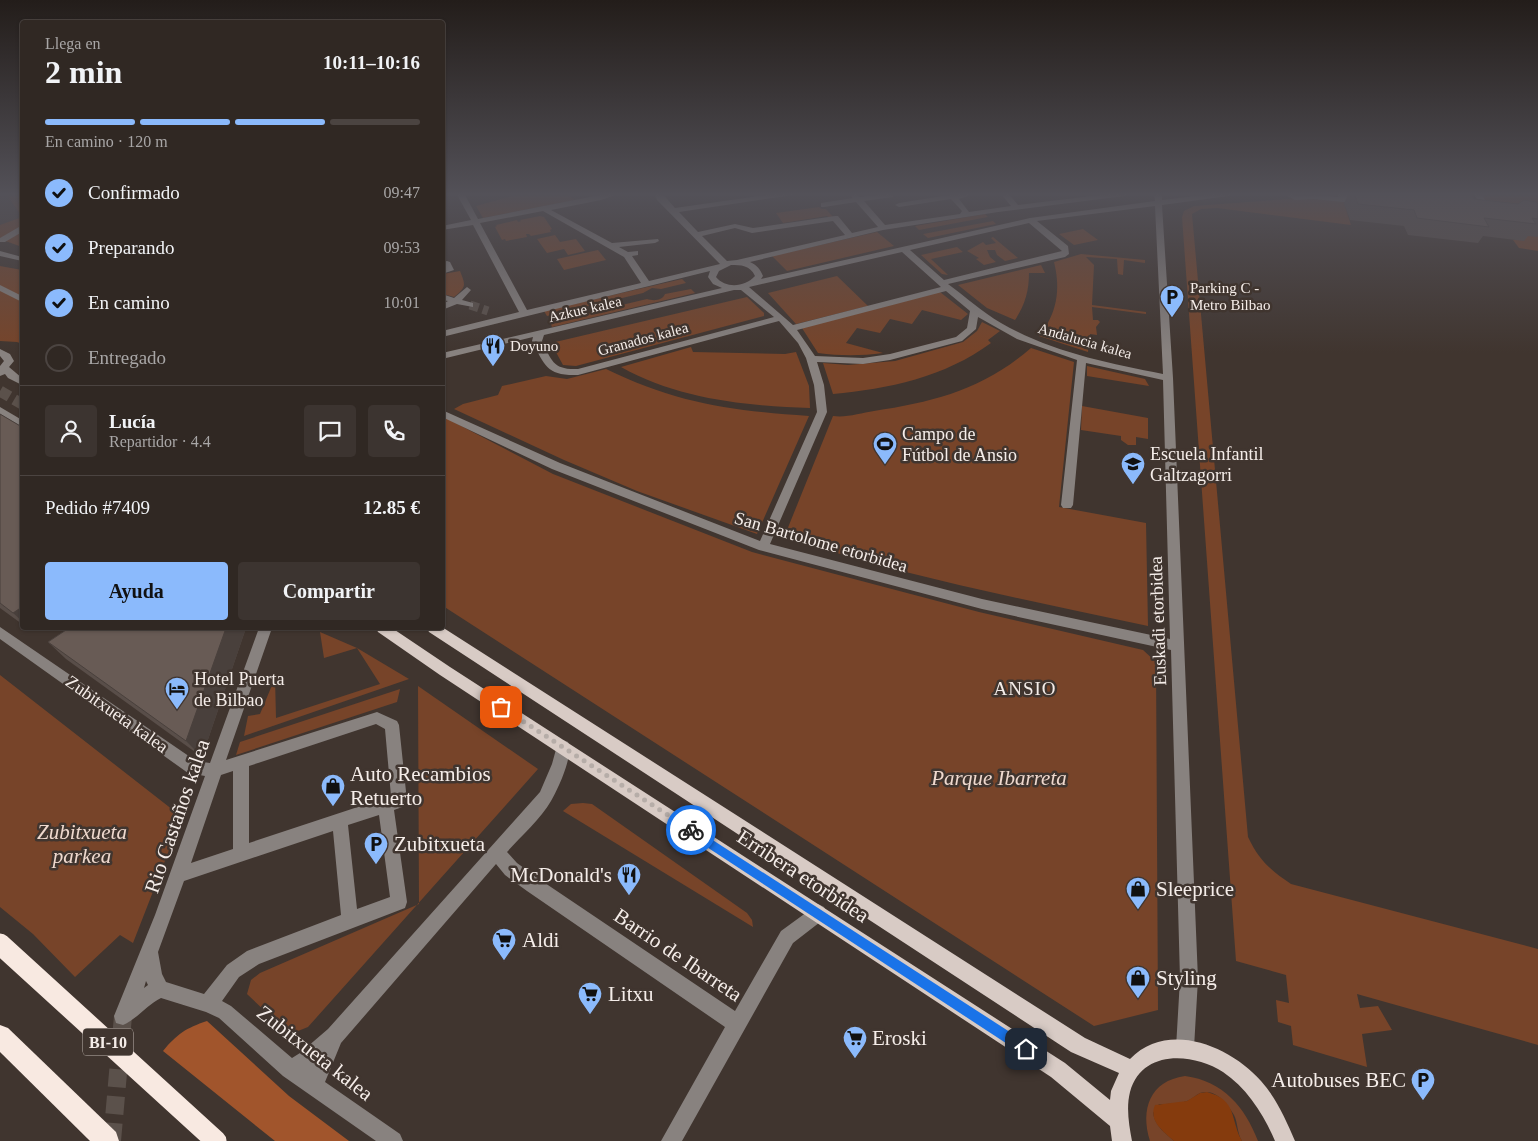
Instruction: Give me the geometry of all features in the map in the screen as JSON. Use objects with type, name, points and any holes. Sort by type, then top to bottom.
[{"type":"highway","name":"BI-10","points":[[0,944],[216,1141]]},
{"type":"highway","points":[[0,1036],[107,1141]]},
{"type":"main road","name":"Erribera etorbidea","points":[[385,630],[1058,1070],[1118,1120]]},
{"type":"main road","name":"Erribera etorbidea","points":[[437,630],[1078,1045],[1131,1069]]},
{"type":"main road","points":[[1122,1141],[1118,1120],[1121,1092],[1131,1069],[1142,1058],[1154,1051],[1168,1048],[1185,1048],[1202,1051],[1219,1059],[1251,1084],[1265,1101],[1285,1141]]},
{"type":"street","points":[[489,246],[524,313]]},
{"type":"street","points":[[609,246],[631,254],[646,283]]},
{"type":"street","points":[[706,246],[722,265],[712,273],[714,280],[743,286],[780,318],[802,342],[810,359],[822,396],[822,412],[763,546]]},
{"type":"street","points":[[784,246],[788,250]]},
{"type":"street","points":[[736,263],[804,246]]},
{"type":"street","name":"Azkue kalea","points":[[445,355],[916,246]]},
{"type":"street","points":[[790,329],[1062,255],[1066,252],[1063,246]]},
{"type":"street","name":"Euskadi etorbidea","points":[[1162,246],[1189,979],[1185,1048]]},
{"type":"street","name":"Andalucia kalea","points":[[904,249],[975,311],[1030,341],[1082,359],[1168,378]]},
{"type":"street","points":[[2,254],[20,252]]},
{"type":"street","points":[[2,254],[20,258]]},
{"type":"street","points":[[736,263],[751,266],[757,270],[759,276],[743,286]]},
{"type":"street","name":"Azkue kalea","points":[[445,333],[646,283],[736,263]]},
{"type":"street","points":[[445,264],[447,264],[450,270],[445,271]]},
{"type":"street","points":[[0,288],[20,298]]},
{"type":"street","points":[[445,306],[456,301],[467,290]]},
{"type":"street","points":[[445,298],[470,305]]},
{"type":"street","points":[[488,311],[507,317]]},
{"type":"street","points":[[810,359],[863,361],[890,357],[959,338],[971,328],[975,311]]},
{"type":"street","name":"Granados kalea","points":[[539,334],[537,341],[549,366],[562,373],[578,372],[780,318]]},
{"type":"street","points":[[0,352],[7,356],[9,362],[3,371],[20,381]]},
{"type":"street","points":[[1067,505],[1082,359]]},
{"type":"street","points":[[0,410],[20,423]]},
{"type":"street","name":"San Bartolome etorbidea","points":[[445,414],[556,466],[660,508],[763,546],[982,604],[1177,646]]},
{"type":"street","name":"Rio Castaños kalea","points":[[160,989],[144,997],[123,1016],[178,875],[264,630]]},
{"type":"street","name":"Zubitxueta kalea","points":[[0,632],[192,768],[215,770],[242,763],[377,718],[392,725],[399,801],[386,806]]},
{"type":"street","points":[[290,1069],[307,1060],[335,1036],[545,797],[560,764],[563,747]]},
{"type":"street","points":[[240,855],[242,763]]},
{"type":"street","points":[[178,875],[386,806],[399,902],[253,957],[233,971],[208,1004]]},
{"type":"street","points":[[340,822],[350,920]]},
{"type":"street","name":"Barrio de Ibarreta","points":[[497,853],[510,869],[737,1024]]},
{"type":"street","name":"Barrio de Ibarreta","points":[[671,1141],[787,937],[818,913]]},
{"type":"street","points":[[149,952],[153,976],[160,989]]},
{"type":"street","name":"Zubitxueta kalea","points":[[160,989],[208,1004],[225,1012],[290,1069],[393,1141]]},
{"type":"street","points":[[314,1085],[318,1070],[335,1036]]},
{"type":"green space","points":[[542,246],[581,246],[585,251],[568,255],[564,249],[547,253]]},
{"type":"green space","points":[[815,246],[893,246],[787,271],[772,256]]},
{"type":"green space","points":[[975,246],[1004,246],[1018,258],[1005,261],[997,255],[995,250],[987,250],[990,257],[996,262],[984,265],[976,259],[979,258],[967,251]]},
{"type":"green space","points":[[1184,246],[1195,246],[1248,837],[1256,852],[1266,864],[1291,884],[1538,949],[1538,1045],[1357,994],[1360,1008],[1378,1006],[1392,1030],[1362,1034],[1367,1067],[1293,1045],[1291,1026],[1278,1022],[1276,1000],[1289,1003],[1286,975],[1236,961]]},
{"type":"green space","points":[[1518,246],[1538,246],[1538,251]]},
{"type":"green space","points":[[957,247],[963,252],[931,259],[948,275],[942,274],[921,255]]},
{"type":"green space","points":[[598,250],[606,260],[564,270],[557,259]]},
{"type":"green space","points":[[1081,254],[1145,260],[1145,263],[1124,260],[1123,275],[1118,274],[1117,259],[1086,257],[1094,265],[1092,305],[1146,312],[1146,314],[1092,307],[1093,320],[1100,322],[1096,327],[1097,335],[1090,334],[1088,352],[1039,336],[1050,319],[1056,301],[1057,282],[1054,262]]},
{"type":"green space","points":[[1041,265],[1045,273],[1029,273],[1026,298],[1015,320],[987,308],[958,285]]},
{"type":"green space","points":[[0,266],[20,270],[20,343],[0,341]]},
{"type":"green space","points":[[460,271],[464,286],[454,297],[445,295],[445,274]]},
{"type":"green space","points":[[837,276],[868,306],[796,324],[768,293]]},
{"type":"green space","points":[[682,279],[686,283],[661,289],[652,288],[643,293],[547,316],[544,311]]},
{"type":"green space","points":[[691,289],[695,293],[552,327],[550,322],[647,299],[657,300],[665,294]]},
{"type":"green space","points":[[940,292],[968,314],[961,320],[922,310],[912,324],[890,319],[880,333],[857,328],[846,343],[883,353],[834,355],[818,353],[802,328]]},
{"type":"green space","points":[[747,297],[764,313],[764,316],[576,366],[563,365],[551,343]]},
{"type":"green space","points":[[982,322],[1000,331],[988,340],[991,343],[955,365],[895,385],[833,394],[823,363],[848,365],[895,361],[963,342],[977,331]]},
{"type":"green space","points":[[691,347],[693,352],[785,354],[796,352],[809,386],[810,408],[737,403],[689,394],[643,378],[621,367]]},
{"type":"green space","points":[[1031,348],[1074,362],[1059,507],[1146,523],[1148,626],[878,565],[789,538],[785,535],[833,416],[848,416],[918,403],[958,392],[995,374]]},
{"type":"green space","points":[[1087,366],[1145,379],[1149,386],[1087,376]]},
{"type":"green space","points":[[606,369],[656,390],[705,403],[730,408],[809,416],[757,534],[637,491],[564,460],[454,409],[463,404],[498,395],[502,386],[546,376],[567,379]]},
{"type":"green space","points":[[1082,406],[1148,418],[1148,439],[1136,437],[1136,445],[1128,445],[1121,440],[1121,436],[1081,430]]},
{"type":"green space","name":"Parque Ibarreta","points":[[445,418],[553,474],[752,552],[979,612],[1143,650],[1156,662],[1158,1010],[1094,1026],[445,607]]},
{"type":"green space","points":[[320,632],[357,648],[324,658]]},
{"type":"green space","points":[[357,648],[409,679],[244,736],[248,716],[260,714],[275,678],[276,718],[380,684]]},
{"type":"green space","name":"Zubitxueta parkea","points":[[0,675],[182,817],[133,943],[120,935],[75,977],[33,934],[0,907]]},
{"type":"green space","points":[[418,686],[538,769],[419,902]]},
{"type":"green space","points":[[400,689],[397,702],[236,755],[240,742]]},
{"type":"green space","points":[[571,804],[592,804],[747,913],[752,920],[753,927],[563,811]]},
{"type":"green space","points":[[417,905],[308,1027],[298,1031],[286,1031],[247,994],[251,980],[260,973]]},
{"type":"green space","points":[[1185,1076],[1211,1083],[1231,1098],[1246,1117],[1258,1141],[1242,1141],[1234,1115],[1228,1106],[1216,1095],[1206,1092],[1200,1093],[1184,1102],[1159,1104],[1153,1113],[1154,1118],[1161,1129],[1174,1141],[1150,1141],[1146,1118],[1151,1098],[1163,1084]]},
{"type":"shaded area","points":[[207,1021],[289,1096],[349,1141],[275,1141],[163,1051],[182,1032]]},
{"type":"shaded area","points":[[1207,1092],[1224,1100],[1229,1105],[1242,1141],[1174,1141],[1158,1126],[1153,1111],[1155,1105],[1187,1101],[1200,1093]]},
{"type":"building","points":[[0,414],[20,426],[20,608],[13,613],[0,603]]},
{"type":"building","name":"Hotel Puerta de Bilbao","points":[[66,630],[225,630],[186,741],[48,642]]},
{"type":"tunnel","points":[[470,305],[488,311]]},
{"type":"tunnel","points":[[0,391],[20,403]]},
{"type":"tunnel","points":[[112,1141],[123,1016]]},
{"type":"way so far","points":[[501,707],[691,830]]},
{"type":"place","name":"Parking C - Metro Bilbao","points":[[1172,318]]},
{"type":"place","name":"Doyuno","points":[[493,367]]},
{"type":"place","name":"Campo de Fútbol de Ansio","points":[[885,465]]},
{"type":"place","name":"Escuela Infantil Galtzagorri","points":[[1133,485]]},
{"type":"place","name":"Hotel Puerta de Bilbao","points":[[177,710]]},
{"type":"place","name":"Auto Recambios Retuerto","points":[[333,807]]},
{"type":"place","name":"Zubitxueta","points":[[376,865]]},
{"type":"place","name":"McDonald's","points":[[629,896]]},
{"type":"place","name":"Sleeprice","points":[[1138,910]]},
{"type":"place","name":"Aldi","points":[[504,961]]},
{"type":"place","name":"Styling","points":[[1138,999]]},
{"type":"place","name":"Litxu","points":[[590,1015]]},
{"type":"place","name":"Eroski","points":[[855,1059]]},
{"type":"place","name":"Autobuses BEC","points":[[1423,1101]]},
{"type":"district","name":"ANSIO","points":[[1025,688]]},
{"type":"route","points":[[691,830],[1026,1049]]}]
